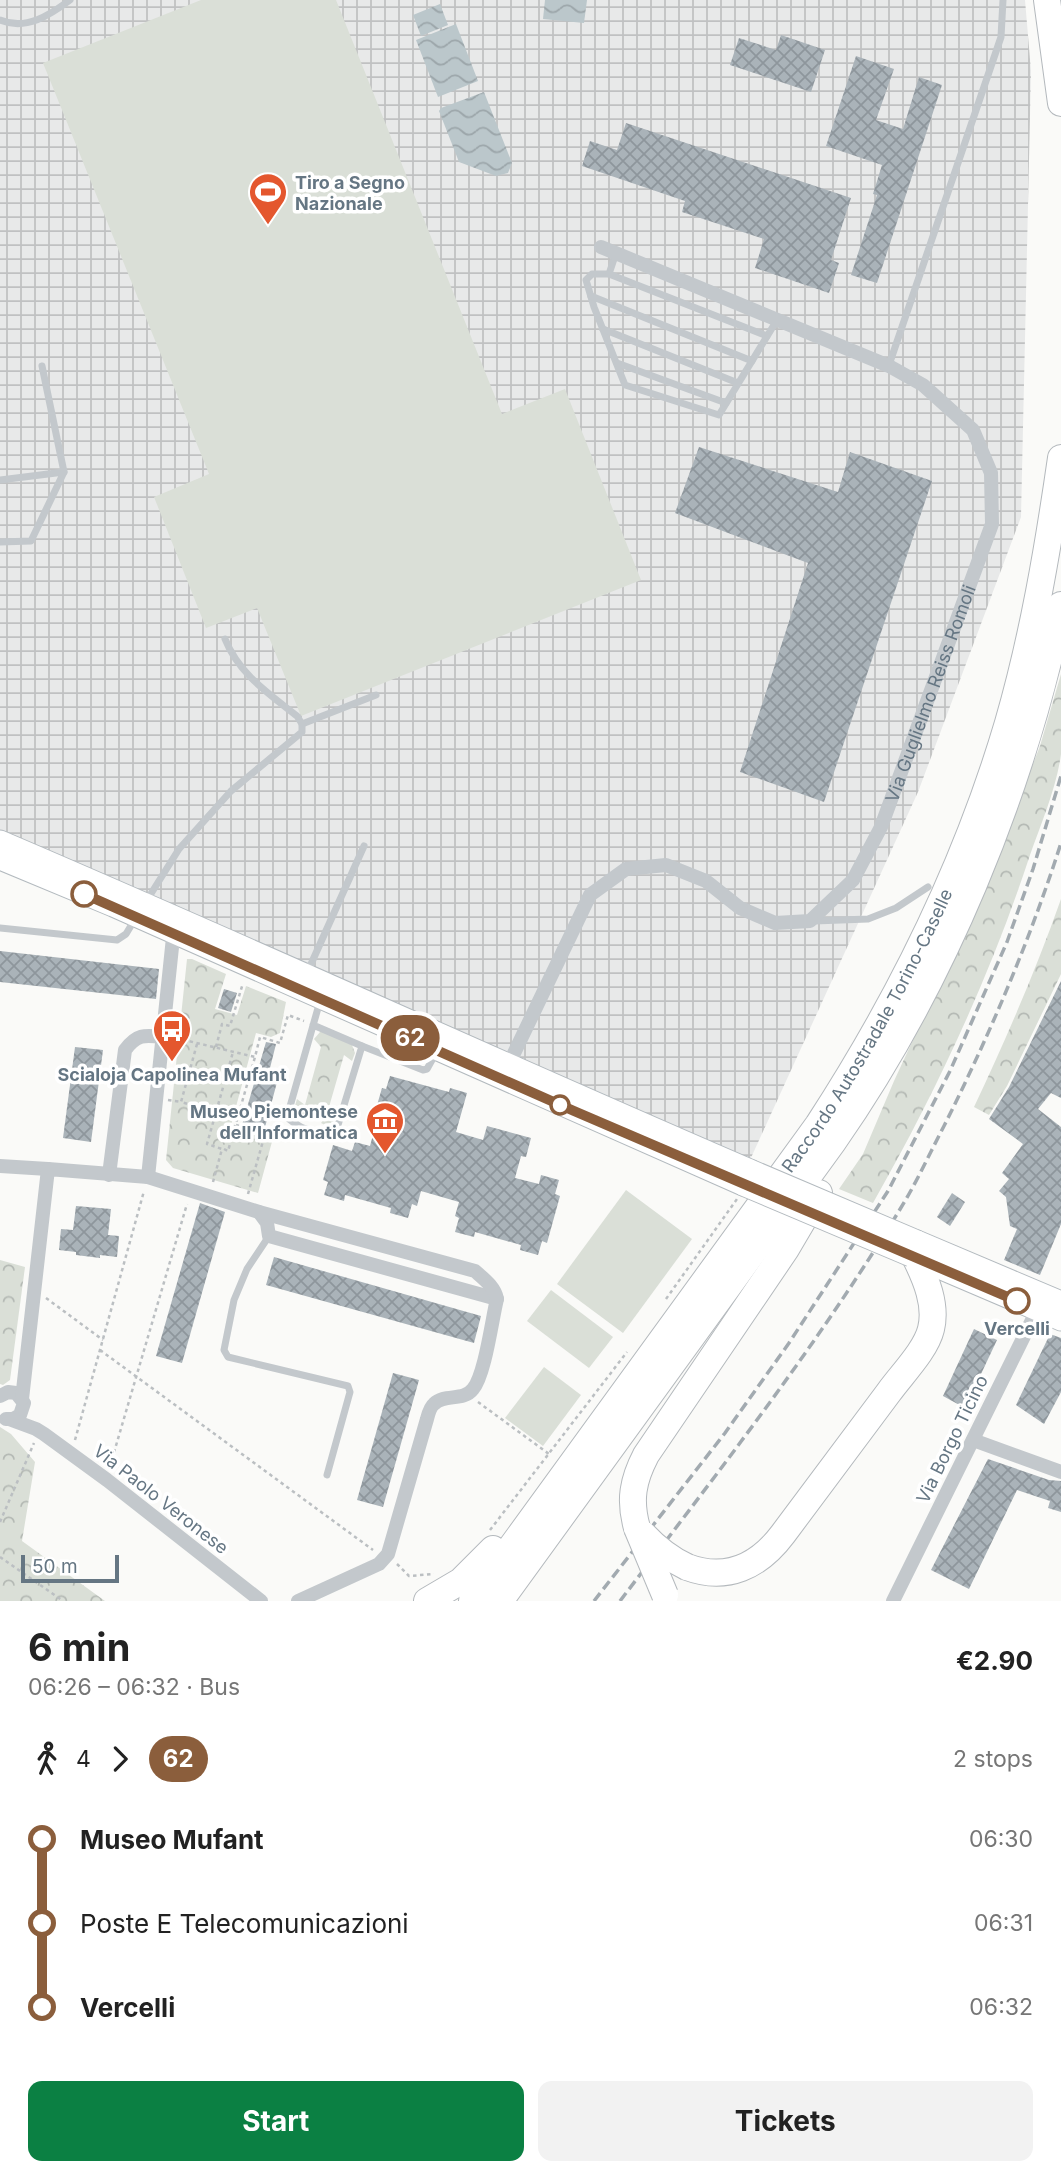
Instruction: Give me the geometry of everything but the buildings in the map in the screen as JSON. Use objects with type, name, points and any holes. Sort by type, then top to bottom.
[{"type":"highway","points":[[1047,0],[1061,103]]},
{"type":"highway","name":"Raccordo Autostradale Torino-Caselle","points":[[471,1601],[811,1135],[839,1093],[900,983],[944,894],[984,795],[1011,712],[1032,629],[1061,458]]},
{"type":"highway","name":"Raccordo Autostradale Torino-Caselle","points":[[500,1601],[825,1153],[896,1042],[941,955],[1005,804],[1030,732],[1061,606]]},
{"type":"highway","points":[[666,1598],[632,1512],[635,1479],[646,1455],[786,1249],[863,1121],[882,1081],[896,1042]]},
{"type":"highway","points":[[637,1528],[654,1546],[677,1563],[699,1572],[729,1572],[766,1555],[926,1342],[932,1322],[932,1303],[914,1251]]},
{"type":"highway","points":[[427,1601],[461,1581],[490,1554],[582,1436],[638,1371]]},
{"type":"main road","points":[[0,841],[175,925],[298,990],[323,991],[746,1180],[914,1251],[1047,1302],[1061,1320]]},
{"type":"main road","points":[[0,859],[141,910]]},
{"type":"street","name":"Via Guglielmo Reiss Romoli","points":[[601,247],[889,366],[923,385],[973,430],[991,473],[992,524],[881,827],[853,880],[810,921]]},
{"type":"street","points":[[505,1072],[590,895],[626,869],[666,865],[706,881],[740,908],[775,923],[810,921]]},
{"type":"street","points":[[148,1177],[175,925]]},
{"type":"street","points":[[109,1175],[125,1051],[130,1043],[144,1035],[163,1037]]},
{"type":"street","points":[[0,1166],[148,1177],[259,1212],[475,1271],[496,1294],[480,1377],[473,1389],[462,1397],[447,1398],[433,1405],[426,1419],[386,1556],[379,1564],[298,1601]]},
{"type":"street","points":[[4,1417],[20,1415],[10,1397],[26,1371],[48,1169]]},
{"type":"street","points":[[259,1212],[267,1223],[269,1236],[497,1299]]},
{"type":"street","name":"Via Borgo Ticino","points":[[893,1601],[972,1440],[1047,1302]]},
{"type":"street","name":"Via Paolo Veronese","points":[[10,1397],[35,1436]]},
{"type":"street","name":"Via Paolo Veronese","points":[[4,1417],[71,1454],[261,1601]]},
{"type":"street","points":[[972,1440],[1061,1472]]},
{"type":"lane","points":[[0,20],[21,23],[40,20],[70,0]]},
{"type":"lane","points":[[889,366],[1001,37],[1003,0]]},
{"type":"lane","points":[[609,274],[616,253]]},
{"type":"lane","points":[[767,337],[609,274],[592,274],[586,280],[625,385],[719,415],[738,383],[767,337],[777,320]]},
{"type":"lane","points":[[591,296],[752,361]]},
{"type":"lane","points":[[603,329],[738,383]]},
{"type":"lane","points":[[617,363],[726,403]]},
{"type":"lane","points":[[0,542],[31,541],[64,472],[42,366]]},
{"type":"lane","points":[[0,480],[64,472]]},
{"type":"lane","points":[[0,928],[117,940],[126,934],[187,839],[230,791],[302,732],[302,724],[297,716],[248,677],[231,655],[225,639]]},
{"type":"lane","points":[[302,724],[376,695]]},
{"type":"lane","points":[[298,990],[364,846]]},
{"type":"lane","points":[[810,921],[868,919],[896,908],[928,887]]},
{"type":"lane","points":[[323,991],[289,1110],[289,1119],[296,1125],[319,1133],[331,1132],[338,1125],[362,1046]]},
{"type":"lane","points":[[313,1025],[423,1070],[430,1065],[440,1043]]},
{"type":"lane","points":[[269,1236],[247,1269],[234,1300],[224,1350],[228,1357],[348,1386],[350,1392],[327,1475]]},
{"type":"path","points":[[216,1047],[222,1024],[230,1026],[244,978]]},
{"type":"path","points":[[233,1052],[207,1144],[228,1151],[260,1037],[279,1043],[298,990]]},
{"type":"path","points":[[288,1015],[313,1025]]},
{"type":"path","points":[[163,1037],[197,1042],[255,1057]]},
{"type":"path","points":[[197,1042],[181,1102],[238,1119]]},
{"type":"path","points":[[244,1207],[265,1134],[289,1119]]},
{"type":"path","points":[[236,1125],[265,1134]]},
{"type":"path","points":[[209,1196],[222,1149]]},
{"type":"path","points":[[71,1454],[148,1177]]},
{"type":"path","points":[[664,1301],[746,1180]]},
{"type":"path","points":[[107,1480],[191,1191]]},
{"type":"path","points":[[34,1289],[103,1340]]},
{"type":"path","points":[[483,1539],[633,1345]]},
{"type":"path","points":[[100,1350],[386,1556],[409,1576],[437,1574]]},
{"type":"path","points":[[468,1393],[549,1454]]},
{"type":"path","points":[[0,1522],[35,1436]]},
{"type":"path","points":[[0,1557],[63,1601]]},
{"type":"shaded area","points":[[0,0],[1025,0],[1031,71],[1021,517],[918,792],[750,1160],[0,834]]},
{"type":"green space","name":"Tiro a Segno Nazionale","points":[[201,0],[336,0],[502,414],[565,389],[641,580],[301,716],[257,608],[206,628],[154,497],[209,474],[43,63]]},
{"type":"green space","points":[[1061,674],[1061,754],[1048,805],[997,945],[960,1033],[873,1203],[839,1189],[863,1154],[992,869],[1040,746]]},
{"type":"green space","points":[[1061,899],[1061,974],[1007,1086],[989,1115],[974,1107],[1020,1004]]},
{"type":"green space","points":[[187,959],[226,974],[215,1009],[237,1015],[246,986],[286,1002],[280,1033],[271,1037],[256,1033],[231,1125],[273,1138],[258,1193],[173,1168],[166,1160]]},
{"type":"green space","points":[[320,1032],[352,1045],[355,1053],[352,1061],[344,1055],[329,1107],[337,1115],[333,1122],[325,1125],[321,1123],[328,1115],[314,1110],[305,1118],[295,1113],[294,1109],[297,1099],[305,1105],[321,1047],[314,1039]]},
{"type":"green space","points":[[626,1190],[692,1239],[623,1333],[557,1284]]},
{"type":"green space","points":[[0,1260],[25,1267],[10,1380],[3,1385],[0,1384]]},
{"type":"green space","points":[[551,1290],[613,1337],[589,1368],[527,1321]]},
{"type":"green space","points":[[544,1367],[581,1395],[543,1446],[505,1418]]},
{"type":"green space","points":[[0,1427],[11,1434],[35,1462],[22,1541],[105,1601],[0,1601]]},
{"type":"water","points":[[545,0],[587,0],[584,23],[543,19]]},
{"type":"water","points":[[440,4],[448,25],[421,36],[413,15]]},
{"type":"water","points":[[456,24],[478,81],[438,97],[416,40]]},
{"type":"water","points":[[484,92],[512,163],[508,173],[496,176],[459,162],[439,111]]},
{"type":"railway","points":[[594,1601],[725,1433],[789,1343],[888,1191],[950,1071],[1007,942],[1033,869],[1061,776]]},
{"type":"railway","points":[[620,1601],[804,1355],[905,1201],[993,1022],[1036,915],[1061,843]]},
{"type":"bus line","name":"62","points":[[84,894],[574,1111],[1017,1301]]},
{"type":"place","name":"Tiro a Segno Nazionale","points":[[268,226]]},
{"type":"place","name":"Scialoja Capolinea Mufant","points":[[172,1063]]},
{"type":"place","name":"Museo Piemontese dell’Informatica","points":[[385,1155]]},
{"type":"place","name":"Vercelli","points":[[1017,1301]]}]
